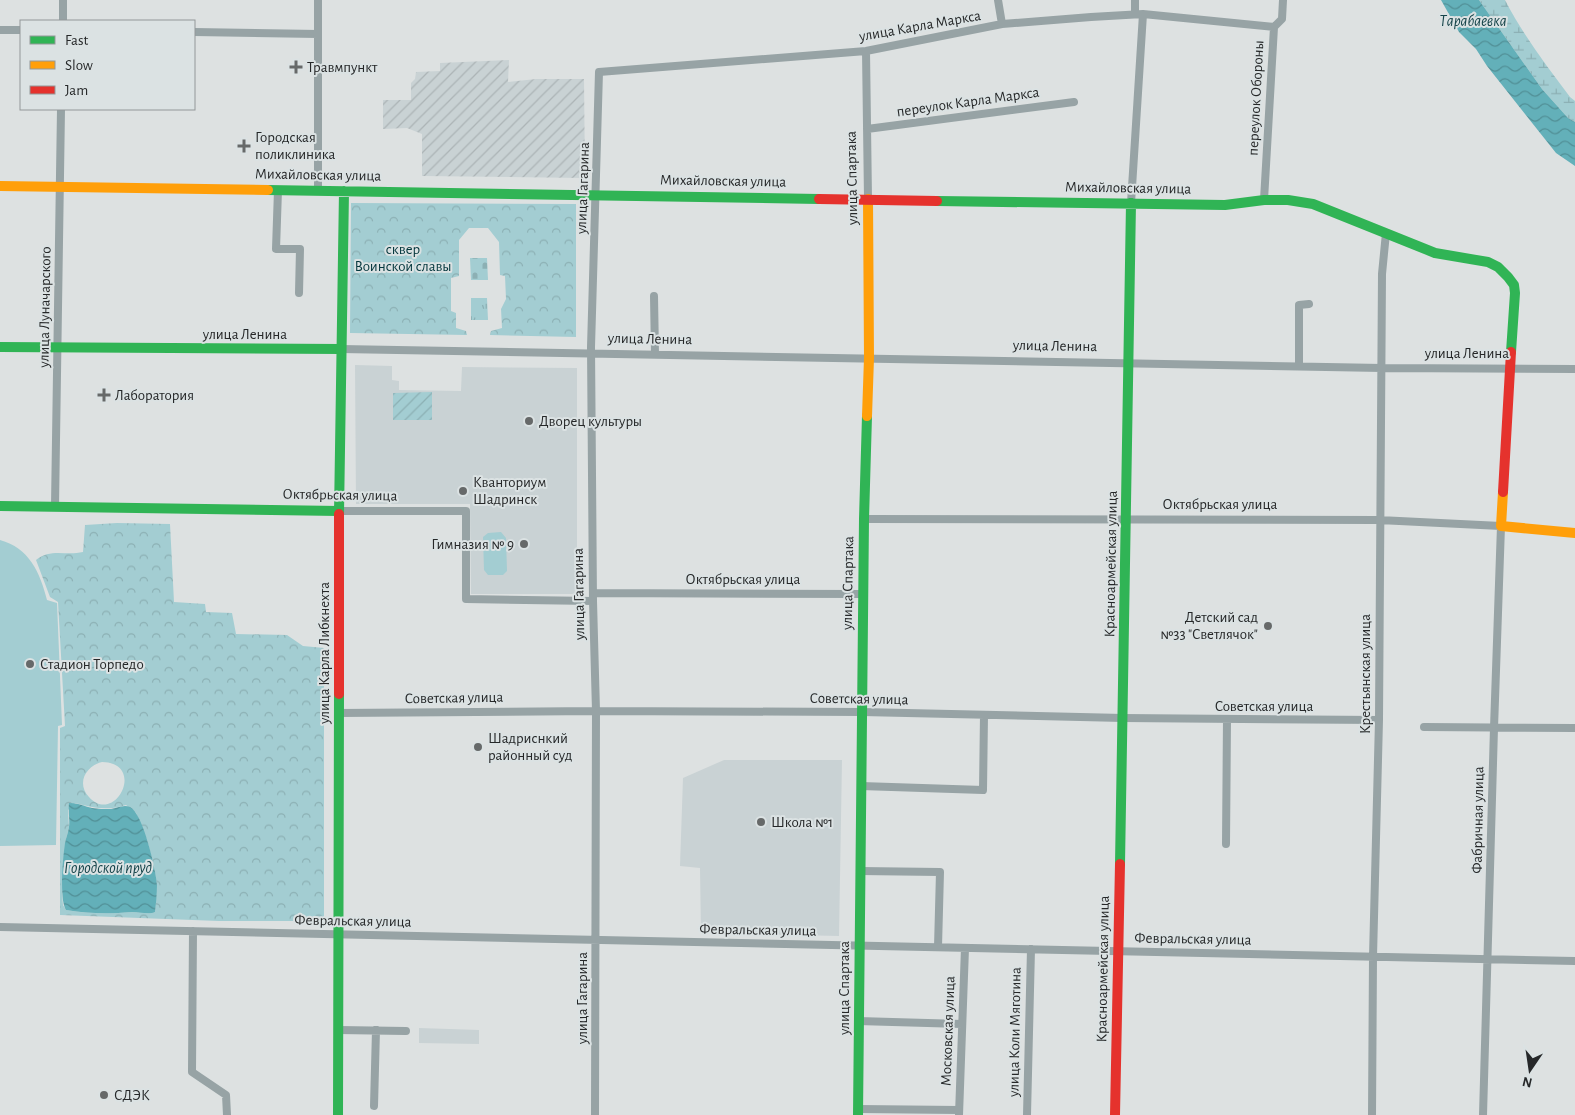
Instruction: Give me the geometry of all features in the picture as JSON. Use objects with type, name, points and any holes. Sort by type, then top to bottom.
[{"type":"street","points":[[63,0],[63,20]]},
{"type":"street","points":[[318,0],[318,190]]},
{"type":"street","points":[[998,0],[1002,24]]},
{"type":"street","name":"Красноармейская улица","points":[[1114,1115],[1127,518],[1131,203],[1139,14],[1135,0]]},
{"type":"street","name":"переулок Обороны","points":[[1264,200],[1274,27],[1282,18],[1283,0]]},
{"type":"street","name":"улица Карла Маркса","points":[[600,72],[866,51],[1002,24],[1139,14],[1274,27]]},
{"type":"street","points":[[0,30],[20,30]]},
{"type":"street","points":[[195,32],[318,34]]},
{"type":"street","name":"улица Спартака","points":[[858,1112],[864,519],[869,358],[866,51]]},
{"type":"street","name":"улица Гагарина","points":[[595,1115],[596,711],[591,353],[600,72]]},
{"type":"street","name":"переулок Карла Маркса","points":[[867,129],[1074,102]]},
{"type":"street","name":"улица Луначарского","points":[[55,506],[61,110]]},
{"type":"street","name":"Михайловская улица","points":[[0,186],[1225,205],[1264,200],[1288,200],[1313,204],[1435,253],[1488,262],[1498,267],[1514,285],[1511,368]]},
{"type":"street","points":[[278,190],[276,250],[300,250],[299,293]]},
{"type":"street","name":"улица Карла Либкнехта","points":[[338,1115],[339,510],[344,191]]},
{"type":"street","name":"Крестьянская улица","points":[[1372,1115],[1373,957],[1380,720],[1379,520],[1382,274],[1386,233]]},
{"type":"street","points":[[654,296],[655,354]]},
{"type":"street","points":[[1299,366],[1299,305],[1309,304]]},
{"type":"street","name":"улица Ленина","points":[[0,346],[341,349],[1382,368],[1575,369]]},
{"type":"street","points":[[1501,526],[1511,368]]},
{"type":"street","name":"Октябрьская улица","points":[[0,506],[466,511],[466,599],[863,594]]},
{"type":"street","name":"Октябрьская улица","points":[[864,519],[1127,518],[1379,520],[1501,526],[1575,533]]},
{"type":"street","name":"Фабричная улица","points":[[1484,1115],[1501,526]]},
{"type":"street","name":"Советская улица","points":[[338,713],[596,711],[862,712],[1123,718],[1380,720]]},
{"type":"street","points":[[861,786],[983,790],[984,714]]},
{"type":"street","points":[[1226,844],[1227,719]]},
{"type":"street","points":[[1424,727],[1575,728]]},
{"type":"street","points":[[860,870],[940,872],[938,947]]},
{"type":"street","name":"Февральская улица","points":[[0,927],[1488,960],[1575,960]]},
{"type":"street","points":[[193,931],[192,1072],[226,1095],[227,1115]]},
{"type":"street","name":"Московская улица","points":[[959,1112],[965,948]]},
{"type":"street","name":"улица Коли Мяготина","points":[[1027,1115],[1031,949]]},
{"type":"street","points":[[858,1021],[962,1024]]},
{"type":"street","points":[[338,1030],[406,1031]]},
{"type":"street","points":[[374,1106],[376,1030]]},
{"type":"street","points":[[858,1112],[959,1112]]},
{"type":"shaded area","points":[[509,60],[508,82],[536,79],[584,79],[585,178],[422,176],[422,134],[407,128],[383,129],[383,100],[411,100],[411,83],[415,79],[416,72],[440,71],[440,63]]},
{"type":"shaded area","points":[[355,365],[392,366],[392,380],[399,381],[399,390],[461,391],[462,367],[577,368],[577,594],[471,594],[470,504],[356,504]]},
{"type":"shaded area","name":"Школа №1","points":[[724,760],[842,760],[839,936],[701,933],[700,868],[680,866],[683,778]]},
{"type":"shaded area","points":[[419,1028],[479,1030],[479,1044],[419,1043]]},
{"type":"green space","points":[[1479,0],[1505,0],[1536,50],[1570,97],[1575,101],[1575,122],[1568,118],[1542,89]]},
{"type":"green space","name":"сквер Воинской славы","points":[[351,203],[576,204],[576,337],[490,335],[491,331],[502,328],[501,309],[506,299],[505,276],[500,275],[499,242],[488,228],[469,228],[459,240],[459,276],[451,278],[451,311],[456,313],[456,328],[466,331],[467,335],[350,333]]},
{"type":"green space","points":[[470,258],[487,258],[488,280],[471,280]]},
{"type":"green space","points":[[471,298],[487,298],[488,320],[471,320]]},
{"type":"green space","points":[[432,392],[432,420],[393,420],[393,393]]},
{"type":"green space","points":[[117,523],[170,524],[174,602],[205,604],[206,612],[232,613],[236,634],[287,635],[303,646],[324,648],[324,921],[219,921],[60,915],[60,728],[65,726],[58,602],[50,597],[36,560],[47,554],[83,552],[85,525]],"holes":[[[102,762],[115,765],[123,772],[125,781],[122,791],[116,799],[108,804],[99,804],[89,797],[83,786],[87,771]],[[75,803],[100,808],[126,805],[136,813],[147,840],[154,866],[157,886],[155,912],[99,913],[66,910],[63,905],[62,894],[65,844],[69,827],[68,810]]]},
{"type":"green space","points":[[501,532],[506,538],[507,571],[503,575],[488,575],[484,570],[483,537],[488,533]]},
{"type":"green space","name":"Стадион Торпедо","points":[[0,540],[19,549],[26,555],[37,571],[47,600],[57,603],[62,725],[58,726],[56,845],[0,846]]},
{"type":"water","name":"Тарабаевка","points":[[1441,0],[1479,0],[1542,89],[1568,118],[1575,122],[1575,166],[1556,153],[1487,66],[1476,49],[1459,32]]},
{"type":"water","name":"Городской пруд","points":[[69,803],[99,809],[128,806],[135,811],[144,830],[154,867],[157,885],[155,912],[99,913],[66,910],[62,878],[65,843],[69,827]]},
{"type":"traffic: fast","points":[[268,190],[819,199]]},
{"type":"traffic: fast","points":[[339,514],[344,191]]},
{"type":"traffic: fast","points":[[937,201],[1225,205],[1264,200],[1288,200],[1313,204],[1435,253],[1488,262],[1498,267],[1514,285],[1511,352]]},
{"type":"traffic: fast","points":[[1120,864],[1131,203]]},
{"type":"traffic: fast","points":[[0,347],[341,349]]},
{"type":"traffic: fast","points":[[858,1115],[864,519],[867,416]]},
{"type":"traffic: fast","points":[[0,506],[339,511]]},
{"type":"traffic: fast","points":[[338,1115],[339,694]]},
{"type":"traffic: slow","points":[[0,186],[268,190]]},
{"type":"traffic: slow","points":[[867,416],[869,358],[868,199]]},
{"type":"traffic: slow","points":[[1503,492],[1501,526],[1575,533]]},
{"type":"traffic: jam","points":[[819,199],[937,201]]},
{"type":"traffic: jam","points":[[1503,492],[1511,352]]},
{"type":"traffic: jam","points":[[339,514],[339,694]]},
{"type":"traffic: jam","points":[[1115,1115],[1120,864]]},
{"type":"place","name":"Травмпункт","points":[[296,67]]},
{"type":"place","name":"Городская поликлиника","points":[[244,146]]},
{"type":"place","name":"Лаборатория","points":[[104,395]]},
{"type":"place","name":"Дворец культуры","points":[[529,421]]},
{"type":"place","name":"Кванториум Шадринск","points":[[463,491]]},
{"type":"place","name":"Гимназия № 9","points":[[524,544]]},
{"type":"place","name":"Детский сад №33 \"Светлячок\"","points":[[1268,626]]},
{"type":"place","name":"Стадион Торпедо","points":[[30,664]]},
{"type":"place","name":"Шадриснкий районный суд","points":[[478,747]]},
{"type":"place","name":"Школа №1","points":[[761,822]]},
{"type":"place","name":"СДЭК","points":[[104,1095]]}]
